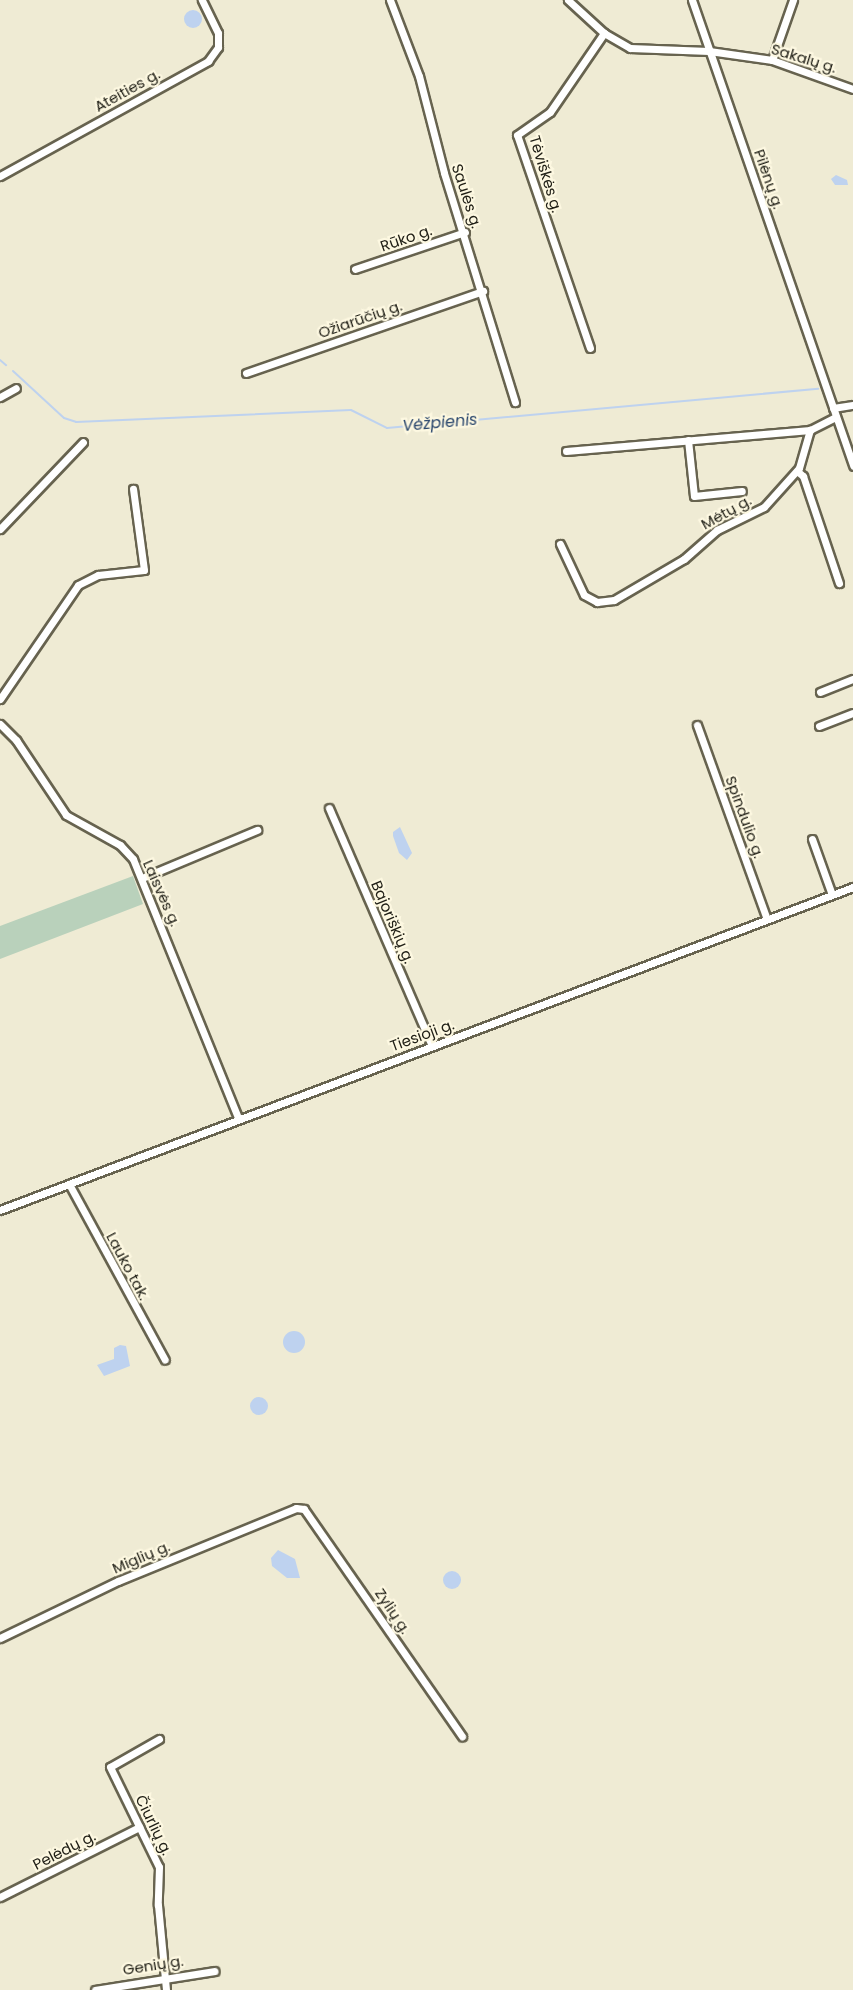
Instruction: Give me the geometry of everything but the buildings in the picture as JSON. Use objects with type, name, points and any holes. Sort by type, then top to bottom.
[{"type":"street","name":"Ateities g.","points":[[0,176],[208,61],[218,47],[218,33],[202,0]]},
{"type":"street","name":"Saulės g.","points":[[390,0],[419,76],[444,173],[465,232],[515,402]]},
{"type":"street","points":[[568,0],[604,33],[630,48],[710,51]]},
{"type":"street","name":"Pilėnų g.","points":[[692,0],[836,417],[851,452],[853,466]]},
{"type":"street","points":[[772,60],[793,0]]},
{"type":"street","name":"Tėviškės g.","points":[[590,348],[517,135],[550,112],[604,33]]},
{"type":"street","name":"Sakalų g.","points":[[710,51],[772,60],[853,89]]},
{"type":"street","name":"Rūko g.","points":[[355,269],[465,232]]},
{"type":"street","name":"Ožiarūčių g.","points":[[246,373],[483,291]]},
{"type":"street","points":[[0,397],[16,388]]},
{"type":"street","points":[[833,408],[853,405]]},
{"type":"street","points":[[567,451],[810,430],[836,417]]},
{"type":"street","name":"Mėtų g.","points":[[560,544],[584,595],[597,602],[614,600],[684,559],[717,530],[764,507],[797,471],[810,430]]},
{"type":"street","points":[[688,441],[694,496],[742,491]]},
{"type":"street","points":[[0,529],[83,442]]},
{"type":"street","points":[[797,471],[803,476],[839,583]]},
{"type":"street","points":[[0,699],[78,585],[98,575],[144,570],[133,489]]},
{"type":"street","points":[[819,692],[853,679]]},
{"type":"street","points":[[819,726],[853,713]]},
{"type":"street","name":"Laisvės g.","points":[[0,724],[16,740],[66,815],[120,845],[141,878],[238,1118]]},
{"type":"street","name":"Spindulio g.","points":[[696,725],[767,920]]},
{"type":"street","name":"Bajoriškių g.","points":[[330,808],[432,1046]]},
{"type":"street","points":[[141,878],[257,830]]},
{"type":"street","points":[[812,839],[832,895]]},
{"type":"street","name":"Tiesioji g.","points":[[0,1210],[853,887]]},
{"type":"street","name":"Lauko tak.","points":[[69,1184],[165,1360]]},
{"type":"street","name":"Miglių g.","points":[[0,1638],[118,1581],[296,1508]]},
{"type":"street","name":"Zylių g.","points":[[296,1508],[304,1509],[313,1518],[462,1736]]},
{"type":"street","name":"Čiurlių g.","points":[[159,1739],[110,1767],[159,1867],[158,1905],[166,1990]]},
{"type":"street","name":"Pelėdų g.","points":[[0,1897],[139,1827]]},
{"type":"street","name":"Genių g.","points":[[95,1990],[164,1976],[215,1971]]},
{"type":"green space","points":[[133,876],[143,904],[0,959],[0,926]]},
{"type":"water","points":[[193,10],[199,13],[202,19],[199,25],[193,28],[187,25],[184,19],[187,13]]},
{"type":"water","points":[[836,175],[847,180],[848,185],[835,185],[831,179]]},
{"type":"water","points":[[400,827],[412,853],[407,860],[399,853],[393,836],[393,832]]},
{"type":"water","points":[[294,1331],[302,1334],[305,1342],[302,1350],[294,1353],[286,1350],[283,1342],[286,1334]]},
{"type":"water","points":[[120,1345],[126,1346],[130,1366],[104,1376],[97,1365],[114,1359],[114,1348]]},
{"type":"water","points":[[259,1397],[265,1400],[268,1406],[265,1412],[259,1415],[253,1412],[250,1406],[253,1400]]},
{"type":"water","points":[[278,1550],[295,1559],[300,1578],[287,1578],[272,1566],[271,1558]]},
{"type":"water","points":[[448,1571],[456,1571],[461,1576],[459,1587],[448,1589],[443,1584],[443,1576]]},
{"type":"waterway","name":"Vėžpienis","points":[[0,360],[6,365]]},
{"type":"waterway","name":"Vėžpienis","points":[[13,371],[64,418],[76,422],[351,410],[387,428],[818,389]]}]
